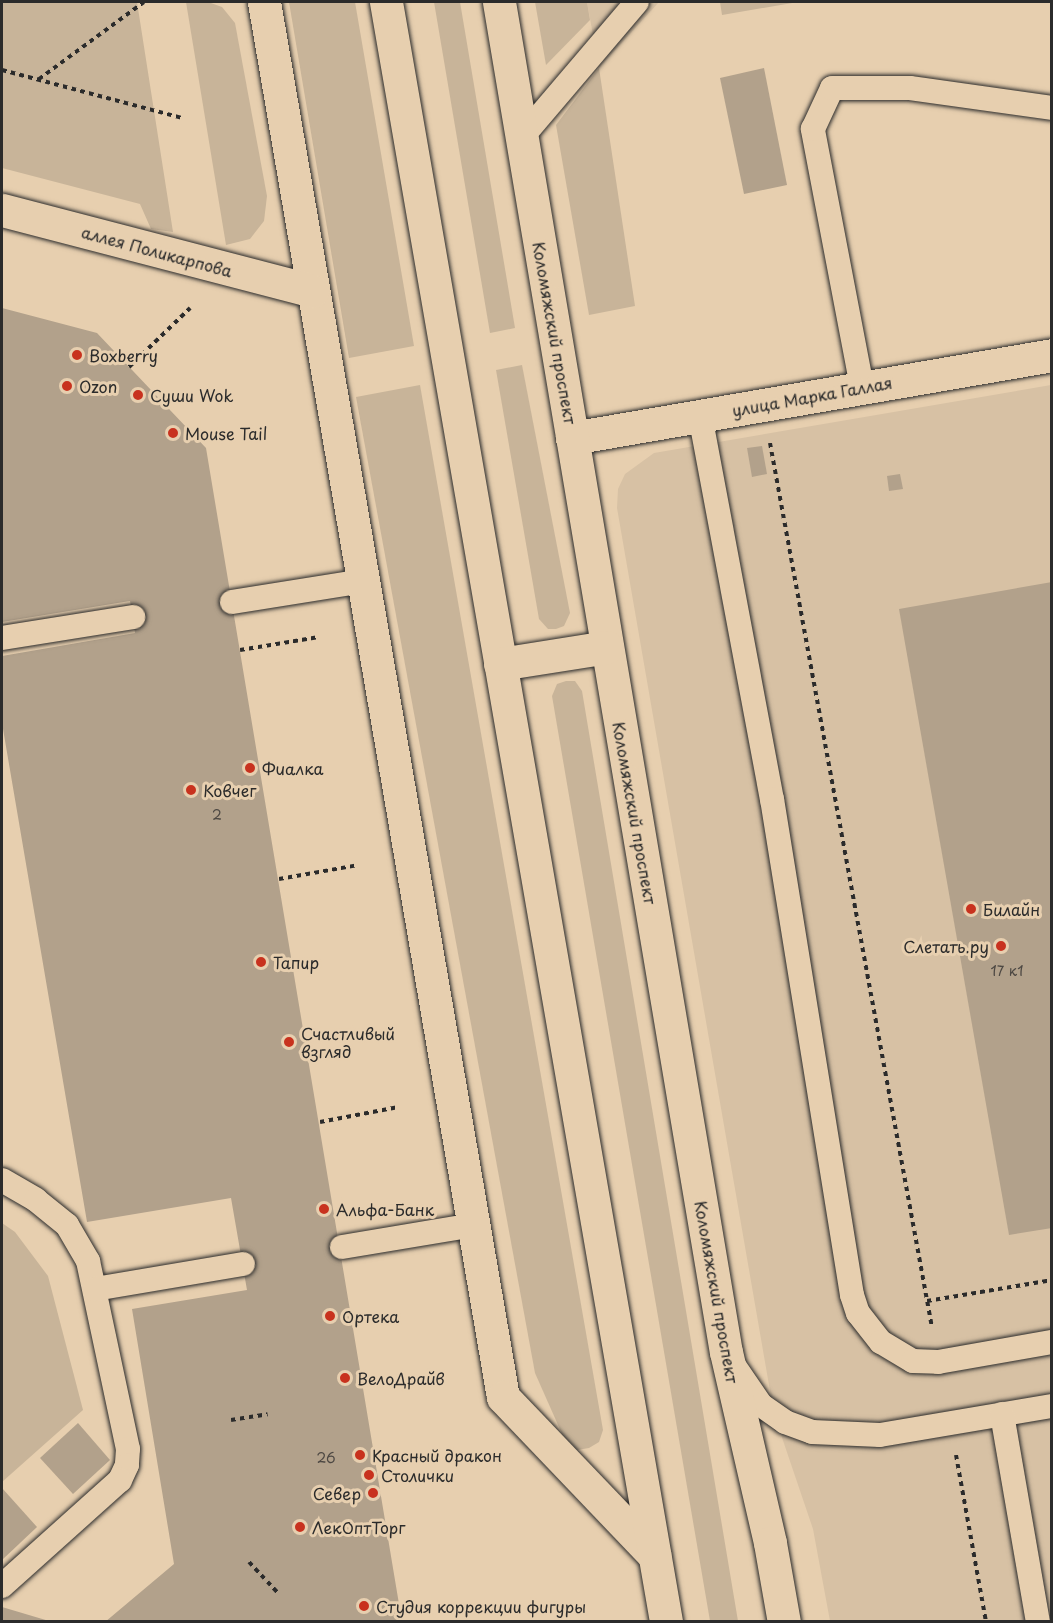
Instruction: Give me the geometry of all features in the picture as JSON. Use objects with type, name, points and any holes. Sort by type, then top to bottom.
[{"type":"main road","points":[[264,2],[503,1397],[654,1555]]},
{"type":"main road","points":[[386,2],[666,1622]]},
{"type":"main road","name":"Коломяжский проспект","points":[[499,2],[726,1352],[770,1543],[784,1622]]},
{"type":"main road","name":"аллея Поликарпова","points":[[2,210],[313,291]]},
{"type":"main road","name":"улица Марка Галлая","points":[[572,438],[1052,355]]},
{"type":"main road","points":[[500,664],[607,646]]},
{"type":"lane","points":[[522,138],[637,2]]},
{"type":"lane","points":[[862,387],[813,129],[832,88],[910,88],[1052,108]]},
{"type":"lane","points":[[700,415],[772,799],[852,1295],[869,1331],[896,1354],[913,1361],[938,1362],[1052,1342]]},
{"type":"lane","points":[[232,602],[363,581]]},
{"type":"lane","points":[[2,638],[133,617]]},
{"type":"lane","points":[[2,1180],[36,1200],[67,1225],[88,1261],[128,1449],[127,1465],[120,1480],[2,1586]]},
{"type":"lane","points":[[342,1247],[473,1225]]},
{"type":"lane","points":[[95,1289],[243,1264]]},
{"type":"lane","points":[[726,1352],[761,1405],[785,1422],[812,1432],[880,1435],[1052,1406]]},
{"type":"lane","points":[[1002,1414],[1038,1622]]},
{"type":"path","points":[[38,80],[144,2]]},
{"type":"path","points":[[2,70],[183,118]]},
{"type":"path","points":[[129,367],[190,308]]},
{"type":"path","points":[[770,439],[938,1362]]},
{"type":"path","points":[[240,650],[319,637]]},
{"type":"path","points":[[279,879],[357,865]]},
{"type":"path","points":[[320,1122],[399,1107]]},
{"type":"path","points":[[927,1301],[1052,1280]]},
{"type":"path","points":[[231,1420],[268,1414]]},
{"type":"path","points":[[950,1423],[986,1622]]},
{"type":"path","points":[[249,1562],[277,1592]]},
{"type":"shaded area","points":[[2,2],[137,2],[173,232],[151,229],[140,204],[2,168]]},
{"type":"shaded area","points":[[186,2],[208,2],[222,7],[235,23],[267,196],[264,221],[250,239],[226,245]]},
{"type":"shaded area","points":[[289,2],[355,2],[414,346],[349,358]]},
{"type":"shaded area","points":[[434,2],[460,2],[515,328],[490,333]]},
{"type":"shaded area","points":[[535,2],[587,2],[590,20],[546,65]]},
{"type":"shaded area","points":[[587,2],[659,2],[599,68]]},
{"type":"shaded area","points":[[720,2],[798,2],[722,15]]},
{"type":"shaded area","points":[[599,68],[635,306],[589,315],[556,125]]},
{"type":"shaded area","points":[[522,365],[570,613],[564,626],[556,629],[548,629],[539,619],[496,370]]},
{"type":"shaded area","points":[[420,385],[603,1430],[599,1442],[589,1448],[577,1450],[566,1443],[535,1373],[356,397]]},
{"type":"shaded area","points":[[1051,385],[1051,1621],[830,1621],[813,1529],[774,1414],[617,508],[618,489],[625,474],[654,453]]},
{"type":"shaded area","points":[[575,681],[582,691],[738,1621],[710,1621],[552,696],[557,684]]},
{"type":"shaded area","points":[[2,1223],[15,1232],[48,1276],[83,1410],[2,1482]]},
{"type":"building","points":[[764,68],[787,185],[744,194],[720,78]]},
{"type":"building","points":[[2,308],[97,333],[206,448],[402,1622],[105,1622],[174,1564],[132,1309],[247,1290],[231,1198],[87,1222],[2,723],[2,656],[135,633],[130,601],[2,622]]},
{"type":"building","points":[[762,446],[767,474],[752,477],[747,448]]},
{"type":"building","points":[[900,474],[903,489],[889,491],[887,476]]},
{"type":"building","points":[[1052,582],[1052,1228],[1009,1235],[899,609]]},
{"type":"building","points":[[78,1423],[110,1460],[73,1494],[40,1458]]},
{"type":"building","points":[[2,1488],[37,1527],[2,1560]]},
{"type":"building","points":[[2,1607],[49,1621],[49,1622],[2,1622]]},
{"type":"place","name":"Boxberry","points":[[77,355]]},
{"type":"place","name":"Ozon","points":[[67,386]]},
{"type":"place","name":"Суши Wok","points":[[138,395]]},
{"type":"place","name":"Mouse Tail","points":[[173,433]]},
{"type":"place","name":"Фиалка","points":[[250,768]]},
{"type":"place","name":"Ковчег","points":[[191,790]]},
{"type":"place","name":"Билайн","points":[[971,909]]},
{"type":"place","name":"Слетать.ру","points":[[1001,946]]},
{"type":"place","name":"Тапир","points":[[261,962]]},
{"type":"place","name":"Счастливый взгляд","points":[[289,1042]]},
{"type":"place","name":"Альфа-Банк","points":[[324,1209]]},
{"type":"place","name":"Ортека","points":[[330,1316]]},
{"type":"place","name":"ВелоДрайв","points":[[345,1378]]},
{"type":"place","name":"Красный дракон","points":[[360,1455]]},
{"type":"place","name":"Столички","points":[[369,1475]]},
{"type":"place","name":"Север","points":[[373,1493]]},
{"type":"place","name":"ЛекОптТорг","points":[[300,1527]]},
{"type":"place","name":"Студия коррекции фигуры","points":[[364,1606]]}]
